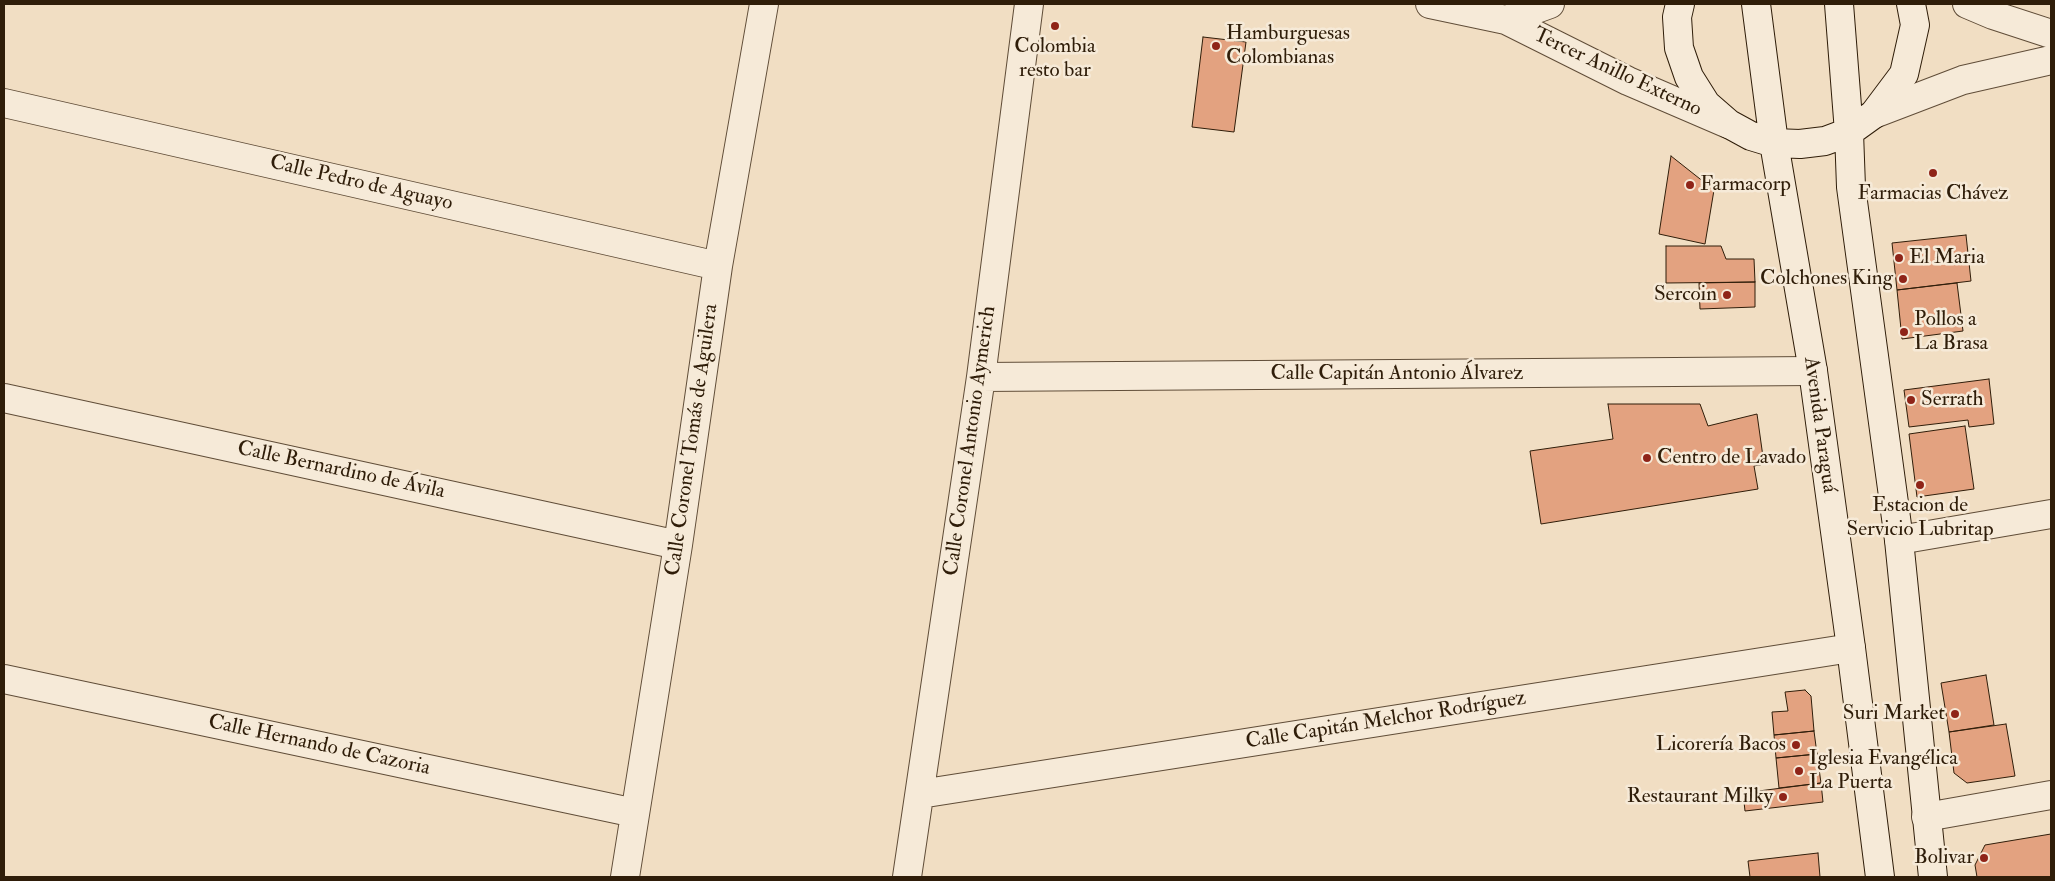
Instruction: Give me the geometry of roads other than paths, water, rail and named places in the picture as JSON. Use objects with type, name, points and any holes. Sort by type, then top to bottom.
[{"type":"street","name":"Calle Coronel Tomás de Aguilera","points":[[625,877],[678,545],[718,266],[764,4]]},
{"type":"street","name":"Calle Coronel Antonio Aymerich","points":[[907,877],[981,377],[1029,4]]},
{"type":"street","name":"Tercer Anillo Externo","points":[[1430,4],[1506,20],[1628,81],[1729,124]]},
{"type":"street","name":"Tercer Anillo Externo","points":[[1506,20],[1550,4]]},
{"type":"street","points":[[1680,4],[1677,17],[1679,48],[1688,77],[1706,104],[1729,124],[1751,136],[1774,142],[1800,144],[1825,141],[1849,132],[1874,114],[1963,80],[2051,60]]},
{"type":"street","name":"Avenida Paraguá","points":[[1756,4],[1774,142],[1812,371],[1852,648],[1880,877]]},
{"type":"street","points":[[1839,4],[1849,132],[1851,187],[1899,540],[1933,877]]},
{"type":"street","points":[[1874,114],[1904,74],[1915,25],[1911,4]]},
{"type":"street","points":[[1967,4],[1993,15],[2051,34]]},
{"type":"street","name":"Calle Pedro de Aguayo","points":[[4,103],[718,266]]},
{"type":"street","name":"Calle Capitán Antonio Álvarez","points":[[981,377],[1812,371]]},
{"type":"street","name":"Calle Bernardino de Ávila","points":[[4,398],[678,545]]},
{"type":"street","points":[[1899,540],[2051,514]]},
{"type":"street","name":"Calle Capitán Melchor Rodríguez","points":[[920,794],[1852,648]]},
{"type":"street","name":"Calle Hernando de Cazoria","points":[[4,679],[635,813]]},
{"type":"street","points":[[1926,817],[2051,795]]},
{"type":"place","name":"Colombia resto bar","points":[[1055,26]]},
{"type":"place","name":"Hamburguesas Colombianas","points":[[1216,46]]},
{"type":"place","name":"Farmacias Chávez","points":[[1933,173]]},
{"type":"place","name":"Farmacorp","points":[[1690,185]]},
{"type":"place","name":"El Maria","points":[[1899,258]]},
{"type":"place","name":"Colchones King","points":[[1903,279]]},
{"type":"place","name":"Sercoin","points":[[1727,295]]},
{"type":"place","name":"Pollos a La Brasa","points":[[1904,332]]},
{"type":"place","name":"Serrath","points":[[1911,400]]},
{"type":"place","name":"Centro de Lavado","points":[[1647,458]]},
{"type":"place","name":"Estacion de Servicio Lubritap","points":[[1920,485]]},
{"type":"place","name":"Suri Market","points":[[1955,714]]},
{"type":"place","name":"Licorería Bacos","points":[[1796,745]]},
{"type":"place","name":"Iglesia Evangélica La Puerta","points":[[1799,771]]},
{"type":"place","name":"Restaurant Milky","points":[[1783,797]]},
{"type":"place","name":"Bolivar","points":[[1984,858]]}]
